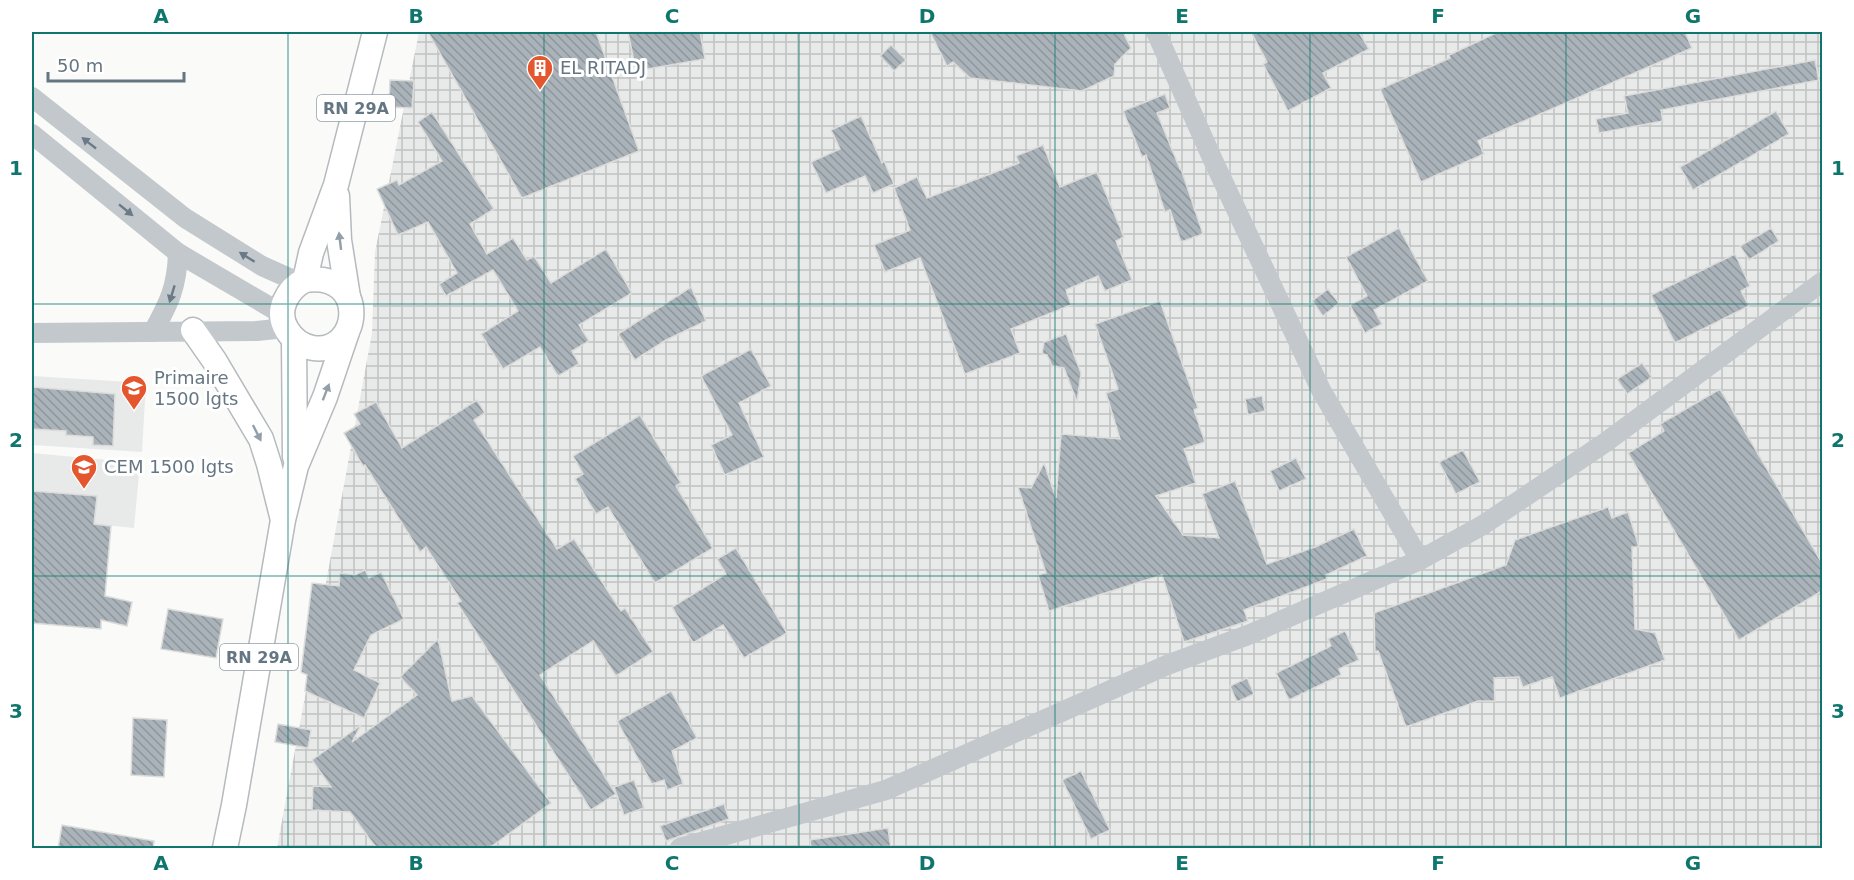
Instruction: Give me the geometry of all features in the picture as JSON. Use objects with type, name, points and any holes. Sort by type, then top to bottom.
[{"type":"main road","name":"RN 29A","points":[[302,282],[336,185],[375,32]]},
{"type":"main road","name":"RN 29A","points":[[336,185],[339,240],[348,297]]},
{"type":"main road","points":[[318,279],[330,281],[341,288],[348,297],[352,309],[347,332],[339,341],[328,347],[304,346],[287,328],[284,302],[290,291],[302,282],[318,279]]},
{"type":"main road","name":"RN 29A","points":[[287,328],[296,466]]},
{"type":"main road","points":[[193,330],[214,360],[261,439],[283,520]]},
{"type":"main road","name":"RN 29A","points":[[225,849],[283,520],[296,466],[325,397],[347,332]]},
{"type":"street","points":[[1156,32],[1212,158],[1321,390],[1420,560]]},
{"type":"street","points":[[32,97],[184,218],[262,266],[302,282]]},
{"type":"street","points":[[32,134],[178,253],[287,328]]},
{"type":"street","points":[[153,332],[169,303],[177,276],[178,253]]},
{"type":"street","points":[[680,849],[886,789],[1167,665],[1248,635],[1420,560],[1483,525],[1606,442],[1822,282]]},
{"type":"street","points":[[32,333],[256,331],[287,328]]},
{"type":"shaded area","points":[[419,32],[1822,32],[1822,848],[277,848],[372,333],[375,252]]},
{"type":"shaded area","points":[[32,376],[146,383],[142,452],[32,445]]},
{"type":"shaded area","name":"CEM 1500 lgts","points":[[32,453],[140,463],[134,528],[32,518]]},
{"type":"building","name":"EL RITADJ","points":[[428,32],[596,32],[639,151],[522,198]]},
{"type":"building","points":[[628,32],[700,32],[705,59],[636,71]]},
{"type":"building","points":[[930,32],[1123,32],[1131,48],[1115,64],[1114,76],[1082,91],[970,78],[953,62],[947,66]]},
{"type":"building","points":[[1251,32],[1359,32],[1369,49],[1323,73],[1331,88],[1288,111],[1263,64],[1267,62]]},
{"type":"building","points":[[1498,32],[1685,32],[1692,48],[1478,141],[1484,154],[1421,182],[1380,89],[1450,58],[1449,55]]},
{"type":"building","points":[[891,45],[906,60],[894,71],[880,56]]},
{"type":"building","points":[[1815,60],[1819,80],[1661,110],[1663,121],[1599,133],[1596,119],[1628,113],[1624,96]]},
{"type":"building","points":[[390,80],[414,81],[412,108],[389,107]]},
{"type":"building","points":[[1165,94],[1170,108],[1157,113],[1181,169],[1203,234],[1181,242],[1170,210],[1165,212],[1146,155],[1142,157],[1123,111]]},
{"type":"building","points":[[1776,111],[1789,134],[1693,190],[1680,167]]},
{"type":"building","points":[[432,112],[494,209],[470,224],[487,254],[513,238],[527,260],[534,256],[551,283],[606,249],[632,293],[579,325],[589,341],[572,351],[579,364],[558,376],[540,347],[503,369],[481,334],[518,311],[493,270],[446,296],[439,284],[457,273],[428,222],[398,235],[377,189],[397,180],[399,185],[442,161],[418,122]]},
{"type":"building","points":[[861,116],[894,184],[873,193],[865,176],[826,193],[811,162],[840,149],[831,130]]},
{"type":"building","points":[[1043,145],[1060,187],[1097,172],[1124,237],[1116,241],[1132,280],[1105,291],[1098,276],[1066,290],[1071,305],[1011,329],[1020,353],[965,374],[920,258],[885,272],[874,245],[910,230],[894,188],[917,177],[927,198],[1019,163],[1016,156]]},
{"type":"building","points":[[1399,228],[1428,281],[1374,310],[1382,324],[1365,333],[1350,305],[1367,296],[1346,257]]},
{"type":"building","points":[[1771,228],[1779,241],[1749,260],[1740,246]]},
{"type":"building","points":[[1735,254],[1750,286],[1741,291],[1749,306],[1675,343],[1651,295]]},
{"type":"building","points":[[691,287],[706,321],[666,340],[635,360],[618,334]]},
{"type":"building","points":[[1328,289],[1339,303],[1323,316],[1312,301]]},
{"type":"building","points":[[1160,301],[1198,408],[1194,410],[1205,442],[1184,449],[1196,483],[1156,496],[1183,535],[1219,538],[1202,494],[1235,481],[1267,564],[1315,547],[1354,529],[1367,556],[1326,575],[1327,579],[1244,610],[1248,621],[1184,642],[1162,575],[1049,611],[1038,575],[1046,573],[1018,487],[1031,488],[1044,463],[1056,498],[1061,434],[1120,439],[1106,393],[1118,389],[1095,324]]},
{"type":"building","points":[[1066,334],[1081,373],[1077,402],[1064,368],[1052,366],[1047,355],[1042,354],[1044,342]]},
{"type":"building","points":[[751,349],[771,386],[739,403],[764,457],[725,475],[711,445],[732,435],[701,376]]},
{"type":"building","points":[[1642,363],[1652,377],[1627,394],[1617,379]]},
{"type":"building","points":[[32,387],[115,394],[113,446],[93,445],[93,437],[66,435],[66,431],[32,429]]},
{"type":"building","points":[[1720,389],[1822,563],[1822,591],[1739,640],[1628,453],[1664,431],[1660,424]]},
{"type":"building","points":[[1262,396],[1265,411],[1248,415],[1245,399]]},
{"type":"building","points":[[477,400],[485,413],[474,420],[557,549],[574,539],[621,611],[625,608],[653,652],[616,676],[593,641],[540,675],[616,794],[591,810],[457,603],[461,601],[426,547],[420,552],[344,433],[360,424],[354,414],[376,402],[402,448]]},
{"type":"building","points":[[640,415],[681,483],[676,486],[713,548],[655,583],[608,507],[596,514],[575,479],[583,474],[573,456]]},
{"type":"building","points":[[1463,450],[1480,482],[1456,494],[1439,462]]},
{"type":"building","points":[[1296,458],[1306,479],[1279,491],[1270,471]]},
{"type":"building","points":[[32,491],[97,496],[94,524],[111,526],[105,596],[132,602],[127,626],[101,620],[101,629],[32,623]]},
{"type":"building","points":[[1608,507],[1612,518],[1628,512],[1639,547],[1632,547],[1635,629],[1655,633],[1665,660],[1560,698],[1552,677],[1523,687],[1519,677],[1494,678],[1495,701],[1478,701],[1406,727],[1378,651],[1375,652],[1374,613],[1506,565],[1515,540]]},
{"type":"building","points":[[736,548],[787,633],[744,658],[723,625],[693,643],[672,607],[726,574],[717,559]]},
{"type":"building","points":[[365,570],[369,578],[381,572],[404,619],[371,635],[354,670],[380,683],[364,718],[305,691],[307,675],[301,672],[312,583],[339,586],[340,573],[355,575]]},
{"type":"building","points":[[168,609],[223,619],[216,658],[161,649]]},
{"type":"building","points":[[1345,631],[1359,660],[1339,669],[1341,675],[1289,700],[1276,673],[1331,646],[1328,639]]},
{"type":"building","points":[[438,639],[452,701],[472,696],[551,803],[488,849],[377,849],[350,812],[312,810],[313,786],[331,787],[312,760],[361,725],[352,742],[417,695],[400,677]]},
{"type":"building","points":[[1247,678],[1254,694],[1237,702],[1230,686]]},
{"type":"building","points":[[671,691],[697,738],[672,751],[683,784],[667,790],[664,780],[652,784],[617,721]]},
{"type":"building","points":[[133,718],[167,720],[164,777],[131,775]]},
{"type":"building","points":[[278,724],[311,730],[308,748],[275,742]]},
{"type":"building","points":[[1081,771],[1110,830],[1091,839],[1062,780]]},
{"type":"building","points":[[634,780],[644,808],[624,815],[614,787]]},
{"type":"building","points":[[724,804],[729,819],[666,841],[660,826]]},
{"type":"building","points":[[62,825],[154,841],[153,849],[58,849]]},
{"type":"building","points":[[888,828],[891,849],[811,849],[810,840]]},
{"type":"place","name":"EL RITADJ","points":[[540,91]]},
{"type":"place","name":"Primaire 1500 lgts","points":[[134,411]]},
{"type":"place","name":"CEM 1500 lgts","points":[[84,490]]}]
